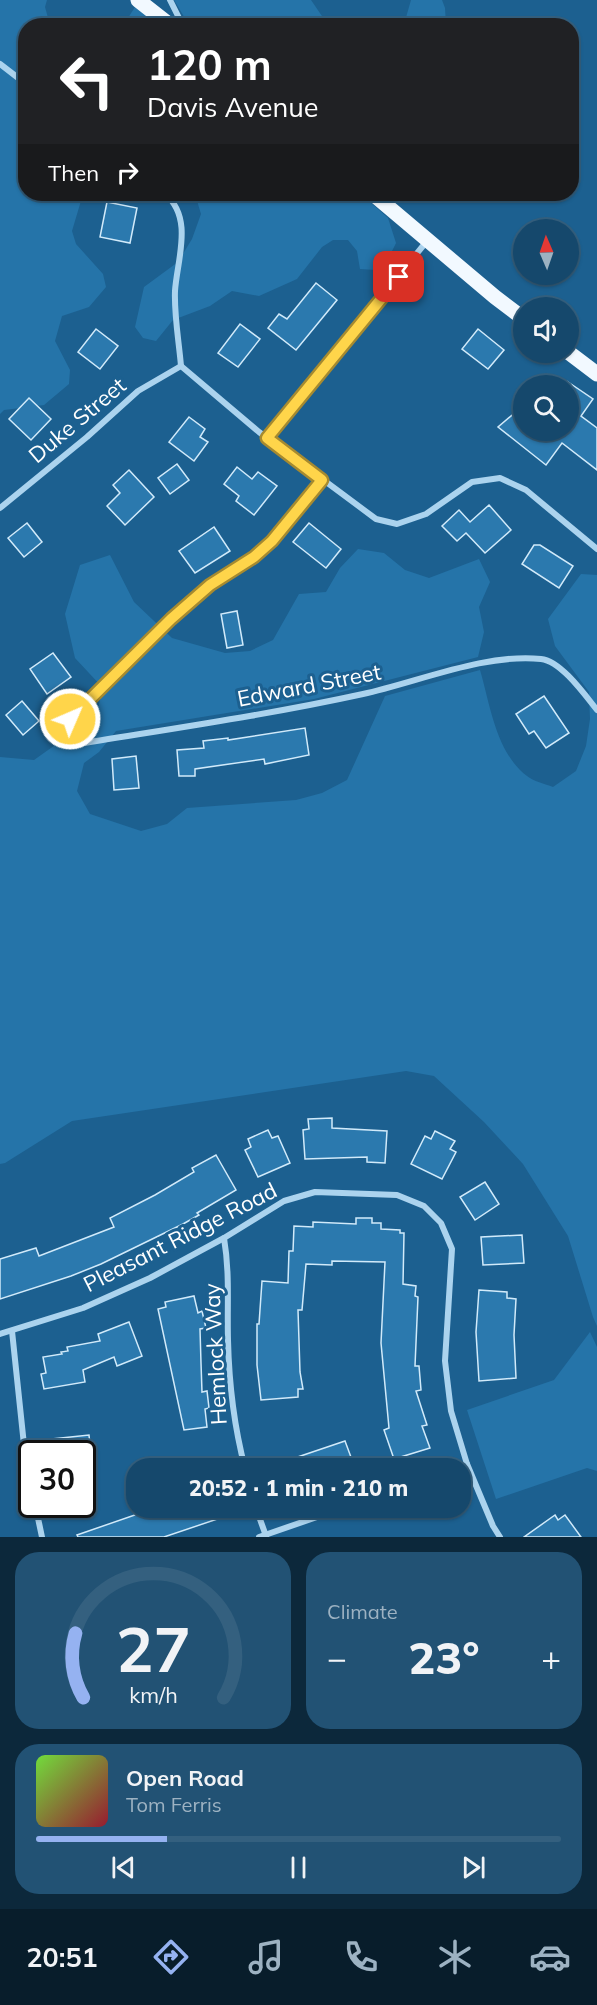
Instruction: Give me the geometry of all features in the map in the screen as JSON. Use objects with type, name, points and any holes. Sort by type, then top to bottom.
[{"type":"main road","points":[[138,0],[161,18]]},
{"type":"main road","points":[[381,201],[513,310]]},
{"type":"main road","points":[[579,360],[597,374]]},
{"type":"street","points":[[170,0],[179,18]]},
{"type":"street","points":[[0,64],[18,78]]},
{"type":"street","points":[[172,201],[181,217],[181,253],[175,292],[181,366],[267,438],[376,519],[397,524],[426,514],[472,482],[500,478],[526,490],[597,549]]},
{"type":"street","points":[[267,438],[428,241]]},
{"type":"street","name":"Duke Street","points":[[0,508],[87,437],[138,391],[181,366]]},
{"type":"street","name":"Edward Street","points":[[322,480],[272,541],[254,557],[210,585],[171,619],[70,719],[64,733],[66,740],[72,745],[297,708],[366,693],[484,662],[522,658],[544,659],[552,663],[574,682],[597,710]]},
{"type":"street","name":"Pleasant Ridge Road","points":[[0,1334],[83,1308],[130,1287],[224,1238],[284,1201],[315,1192],[397,1195],[424,1206],[441,1223],[452,1249],[446,1360],[452,1411],[465,1458]]},
{"type":"street","name":"Hemlock Way","points":[[224,1238],[228,1262],[231,1390],[237,1437],[242,1458]]},
{"type":"street","points":[[12,1331],[23,1440]]},
{"type":"street","name":"Pleasant Ridge Road","points":[[471,1473],[500,1537]]},
{"type":"street","points":[[38,1518],[42,1537]]},
{"type":"street","points":[[259,1518],[264,1536],[315,1518]]},
{"type":"shaded area","points":[[0,0],[47,0],[45,7],[48,18],[18,18],[18,201],[81,201],[72,231],[76,244],[103,274],[106,287],[89,307],[62,316],[55,341],[70,370],[69,384],[44,405],[4,410],[0,414]]},
{"type":"shaded area","points":[[174,0],[311,0],[323,18],[185,18]]},
{"type":"shaded area","points":[[411,0],[442,0],[445,8],[446,18],[406,18]]},
{"type":"shaded area","points":[[135,7],[150,18],[128,18]]},
{"type":"shaded area","points":[[197,201],[369,201],[388,218],[396,243],[390,255],[376,270],[360,269],[357,251],[348,240],[333,240],[322,247],[297,279],[259,296],[232,291],[210,306],[173,320],[156,341],[143,338],[135,327],[144,287],[178,262],[192,239],[201,214]]},
{"type":"shaded area","points":[[358,549],[384,553],[405,570],[429,578],[479,559],[490,582],[479,607],[484,632],[478,657],[314,699],[116,731],[99,752],[84,763],[77,791],[90,814],[141,831],[167,824],[187,808],[296,800],[322,793],[347,780],[385,696],[480,670],[491,712],[508,755],[527,776],[553,787],[576,771],[586,746],[590,719],[589,692],[555,646],[548,619],[581,574],[597,575],[597,1326],[568,1236],[523,1164],[484,1122],[434,1076],[406,1071],[72,1121],[0,1164],[0,757],[34,760],[96,716],[103,688],[75,658],[65,614],[80,565],[110,555],[134,602],[172,638],[225,653],[250,651],[273,640],[299,594],[326,592],[340,568]]},
{"type":"shaded area","points":[[590,1332],[597,1347],[597,1471],[587,1468],[496,1499],[467,1410],[554,1380]]},
{"type":"building","points":[[107,202],[137,208],[130,243],[100,237]]},
{"type":"building","points":[[316,283],[337,300],[296,350],[268,328],[279,314],[287,319]]},
{"type":"building","points":[[240,324],[260,339],[238,367],[218,353]]},
{"type":"building","points":[[96,329],[118,346],[100,369],[78,352]]},
{"type":"building","points":[[478,329],[504,350],[488,369],[462,349]]},
{"type":"building","points":[[579,389],[593,399],[581,416],[597,428],[597,470],[562,443],[546,465],[516,441],[579,441]]},
{"type":"building","points":[[29,398],[51,419],[31,440],[9,419]]},
{"type":"building","points":[[513,414],[513,439],[498,427]]},
{"type":"building","points":[[189,417],[205,429],[200,437],[208,442],[194,461],[169,442]]},
{"type":"building","points":[[177,464],[189,480],[170,494],[158,478]]},
{"type":"building","points":[[237,467],[252,479],[258,472],[277,486],[254,515],[236,501],[239,496],[224,484]]},
{"type":"building","points":[[129,470],[154,497],[125,525],[107,506],[120,493],[113,485]]},
{"type":"building","points":[[489,505],[511,530],[485,553],[466,533],[457,541],[442,526],[459,510],[470,522]]},
{"type":"building","points":[[27,523],[42,542],[24,557],[8,538]]},
{"type":"building","points":[[309,523],[341,549],[326,568],[293,542]]},
{"type":"building","points":[[214,527],[230,551],[195,573],[179,551]]},
{"type":"building","points":[[534,545],[540,545],[573,566],[559,588],[522,564]]},
{"type":"building","points":[[237,611],[243,645],[227,648],[221,614]]},
{"type":"building","points":[[53,653],[71,677],[47,694],[30,669]]},
{"type":"building","points":[[544,696],[569,733],[546,748],[534,731],[529,734],[516,714]]},
{"type":"building","points":[[22,701],[39,721],[23,735],[6,715]]},
{"type":"building","points":[[305,728],[309,755],[265,764],[264,759],[195,769],[195,776],[179,776],[177,750],[204,748],[203,741],[228,738],[228,740]]},
{"type":"building","points":[[136,756],[139,788],[114,790],[112,759]]},
{"type":"building","points":[[332,1118],[332,1128],[387,1131],[385,1163],[367,1162],[367,1157],[305,1159],[303,1130],[309,1129],[308,1119]]},
{"type":"building","points":[[268,1130],[272,1138],[278,1136],[290,1163],[258,1177],[245,1150],[251,1147],[248,1139]]},
{"type":"building","points":[[435,1131],[455,1141],[450,1149],[456,1152],[442,1179],[411,1164],[425,1136],[431,1139]]},
{"type":"building","points":[[216,1155],[236,1190],[197,1213],[199,1215],[101,1264],[0,1299],[0,1259],[36,1248],[39,1256],[114,1227],[110,1218],[194,1172],[192,1168]]},
{"type":"building","points":[[485,1182],[499,1204],[475,1220],[460,1197]]},
{"type":"building","points":[[356,1218],[372,1218],[372,1223],[381,1223],[381,1229],[400,1230],[400,1233],[404,1233],[403,1284],[416,1286],[415,1296],[418,1297],[415,1366],[419,1366],[421,1390],[416,1391],[427,1425],[422,1426],[430,1448],[397,1458],[394,1458],[384,1430],[389,1428],[381,1343],[385,1262],[332,1261],[332,1265],[306,1264],[302,1310],[298,1310],[300,1372],[303,1389],[298,1389],[298,1397],[261,1400],[257,1365],[257,1324],[259,1324],[262,1281],[288,1283],[289,1251],[293,1251],[294,1226],[313,1227],[313,1222],[356,1224]]},
{"type":"building","points":[[522,1235],[524,1263],[483,1265],[481,1237]]},
{"type":"building","points":[[479,1290],[507,1292],[507,1298],[516,1299],[514,1335],[516,1378],[479,1381],[476,1332]]},
{"type":"building","points":[[194,1296],[198,1313],[202,1311],[206,1328],[200,1329],[202,1392],[207,1391],[209,1408],[205,1409],[207,1427],[184,1430],[158,1309],[166,1307],[165,1302]]},
{"type":"building","points":[[129,1322],[142,1356],[117,1366],[114,1357],[83,1370],[85,1382],[44,1389],[41,1374],[46,1373],[43,1357],[62,1354],[61,1352],[68,1351],[67,1347],[100,1341],[98,1334]]},
{"type":"building","points":[[89,1435],[90,1440],[52,1440]]},
{"type":"building","points":[[345,1441],[351,1458],[295,1458]]},
{"type":"building","points":[[555,1515],[558,1520],[565,1515],[581,1537],[524,1537]]},
{"type":"building","points":[[126,1518],[220,1518],[164,1537],[78,1537],[77,1535]]},
{"type":"route","points":[[70,719],[171,619],[210,585],[254,557],[272,541],[322,480],[267,438],[399,277]]}]
